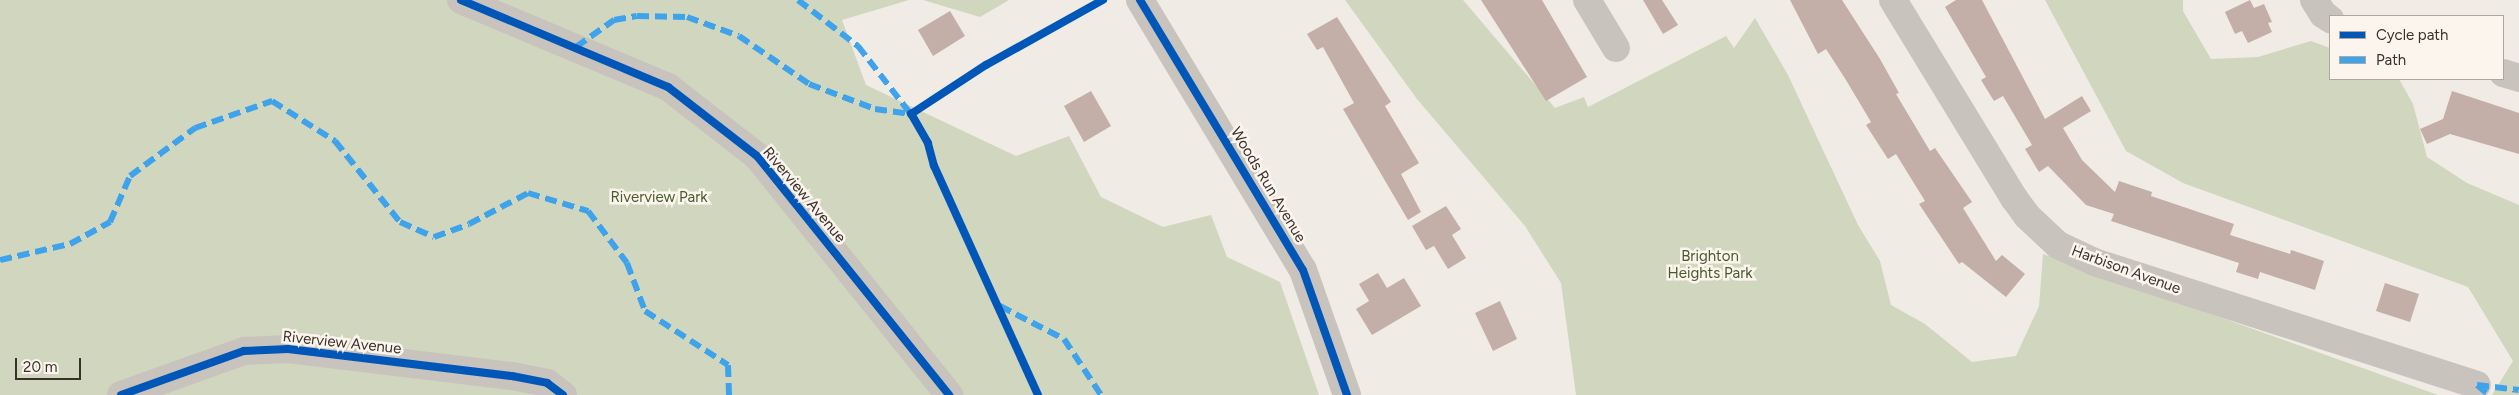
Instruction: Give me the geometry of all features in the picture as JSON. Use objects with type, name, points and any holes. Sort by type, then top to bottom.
[{"type":"street","name":"Riverview Avenue","points":[[461,0],[668,87],[756,156],[949,395]]},
{"type":"street","name":"Woods Run Avenue","points":[[1140,0],[1302,270],[1348,395]]},
{"type":"street","points":[[1587,0],[1616,48]]},
{"type":"street","name":"Harbison Avenue","points":[[1894,0],[2014,198],[2027,216],[2058,244],[2094,262],[2477,385]]},
{"type":"street","points":[[2504,73],[2519,78]]},
{"type":"street","name":"Riverview Avenue","points":[[121,395],[244,350],[288,349],[512,376],[547,383],[563,395]]},
{"type":"green space","name":"Riverview Park","points":[[0,0],[909,0],[842,20],[866,85],[1016,156],[1069,136],[1101,197],[1163,227],[1211,215],[1227,257],[1280,282],[1319,395],[0,395]]},
{"type":"green space","points":[[923,0],[1009,0],[980,17]]},
{"type":"green space","name":"Brighton Heights Park","points":[[1345,0],[1463,0],[1555,108],[1584,97],[1588,107],[1726,36],[1734,48],[1755,18],[1788,75],[1858,225],[1880,261],[1891,305],[1925,324],[1972,362],[2016,356],[2039,306],[2043,254],[2438,395],[1576,395],[1561,283],[1525,226],[1417,99]]},
{"type":"green space","points":[[2045,0],[2183,0],[2183,11],[2211,59],[2258,57],[2311,41],[2329,48],[2329,80],[2400,80],[2413,104],[2427,157],[2467,183],[2519,205],[2519,395],[2492,395],[2513,361],[2468,287],[2183,183],[2126,151]]},
{"type":"building","points":[[1481,0],[1542,0],[1587,77],[1546,101]]},
{"type":"building","points":[[1643,0],[1662,0],[1678,25],[1663,34]]},
{"type":"building","points":[[1790,0],[1842,0],[1880,59],[1899,93],[1896,94],[1930,151],[1935,148],[1972,202],[1963,208],[1996,261],[2002,255],[2025,274],[2006,297],[1962,262],[1959,264],[1919,204],[1925,201],[1896,154],[1888,159],[1866,125],[1871,122],[1846,80],[1826,49],[1818,54]]},
{"type":"building","points":[[1956,0],[1982,0],[2045,119],[2082,96],[2091,111],[2063,128],[2082,160],[2115,192],[2119,181],[2152,192],[2151,196],[2234,224],[2230,235],[2290,254],[2291,250],[2324,261],[2315,290],[2260,272],[2258,279],[2236,272],[2239,263],[2111,221],[2114,214],[2086,205],[2048,166],[2039,172],[2025,149],[2032,145],[2003,96],[1994,101],[1981,80],[1986,77],[1945,7]]},
{"type":"building","points":[[2250,0],[2254,8],[2264,4],[2272,22],[2268,23],[2272,32],[2248,43],[2242,31],[2235,34],[2225,12]]},
{"type":"building","points":[[950,11],[965,36],[933,56],[918,30]]},
{"type":"building","points":[[1337,17],[1391,102],[1385,106],[1419,163],[1401,174],[1421,212],[1408,220],[1343,109],[1354,103],[1323,47],[1317,50],[1307,34]]},
{"type":"building","points":[[1091,91],[1111,126],[1084,142],[1064,106]]},
{"type":"building","points":[[2452,91],[2519,113],[2519,154],[2450,134],[2427,144],[2420,129],[2443,119]]},
{"type":"building","points":[[1446,206],[1461,229],[1452,235],[1466,258],[1448,269],[1434,246],[1426,250],[1412,226]]},
{"type":"building","points":[[1378,273],[1387,288],[1404,278],[1421,306],[1372,335],[1356,309],[1369,301],[1359,284]]},
{"type":"building","points":[[2385,283],[2419,294],[2410,322],[2376,311]]},
{"type":"building","points":[[1500,301],[1517,339],[1493,351],[1475,313]]},
{"type":"marked path","points":[[798,0],[858,46],[913,117]]},
{"type":"marked path","points":[[576,47],[614,20],[637,16],[687,17],[739,36],[809,84],[875,109],[911,114]]},
{"type":"marked path","points":[[0,260],[70,244],[110,222],[130,176],[195,128],[272,101],[335,141],[400,222],[434,237],[469,224],[528,193],[588,211],[627,263],[645,311],[728,365],[729,395]]},
{"type":"marked path","points":[[1000,306],[1064,339],[1101,395]]},
{"type":"marked path","points":[[2477,385],[2519,390]]},
{"type":"marked path","points":[[2477,385],[2489,395]]},
{"type":"cycle path","points":[[461,0],[668,87],[757,156],[949,395]]},
{"type":"cycle path","points":[[1038,395],[934,166],[928,143],[911,114],[986,65],[1103,0]]},
{"type":"cycle path","points":[[1140,0],[1303,270],[1347,395]]},
{"type":"cycle path","points":[[121,395],[244,351],[288,349],[512,376],[547,383],[563,395]]}]
